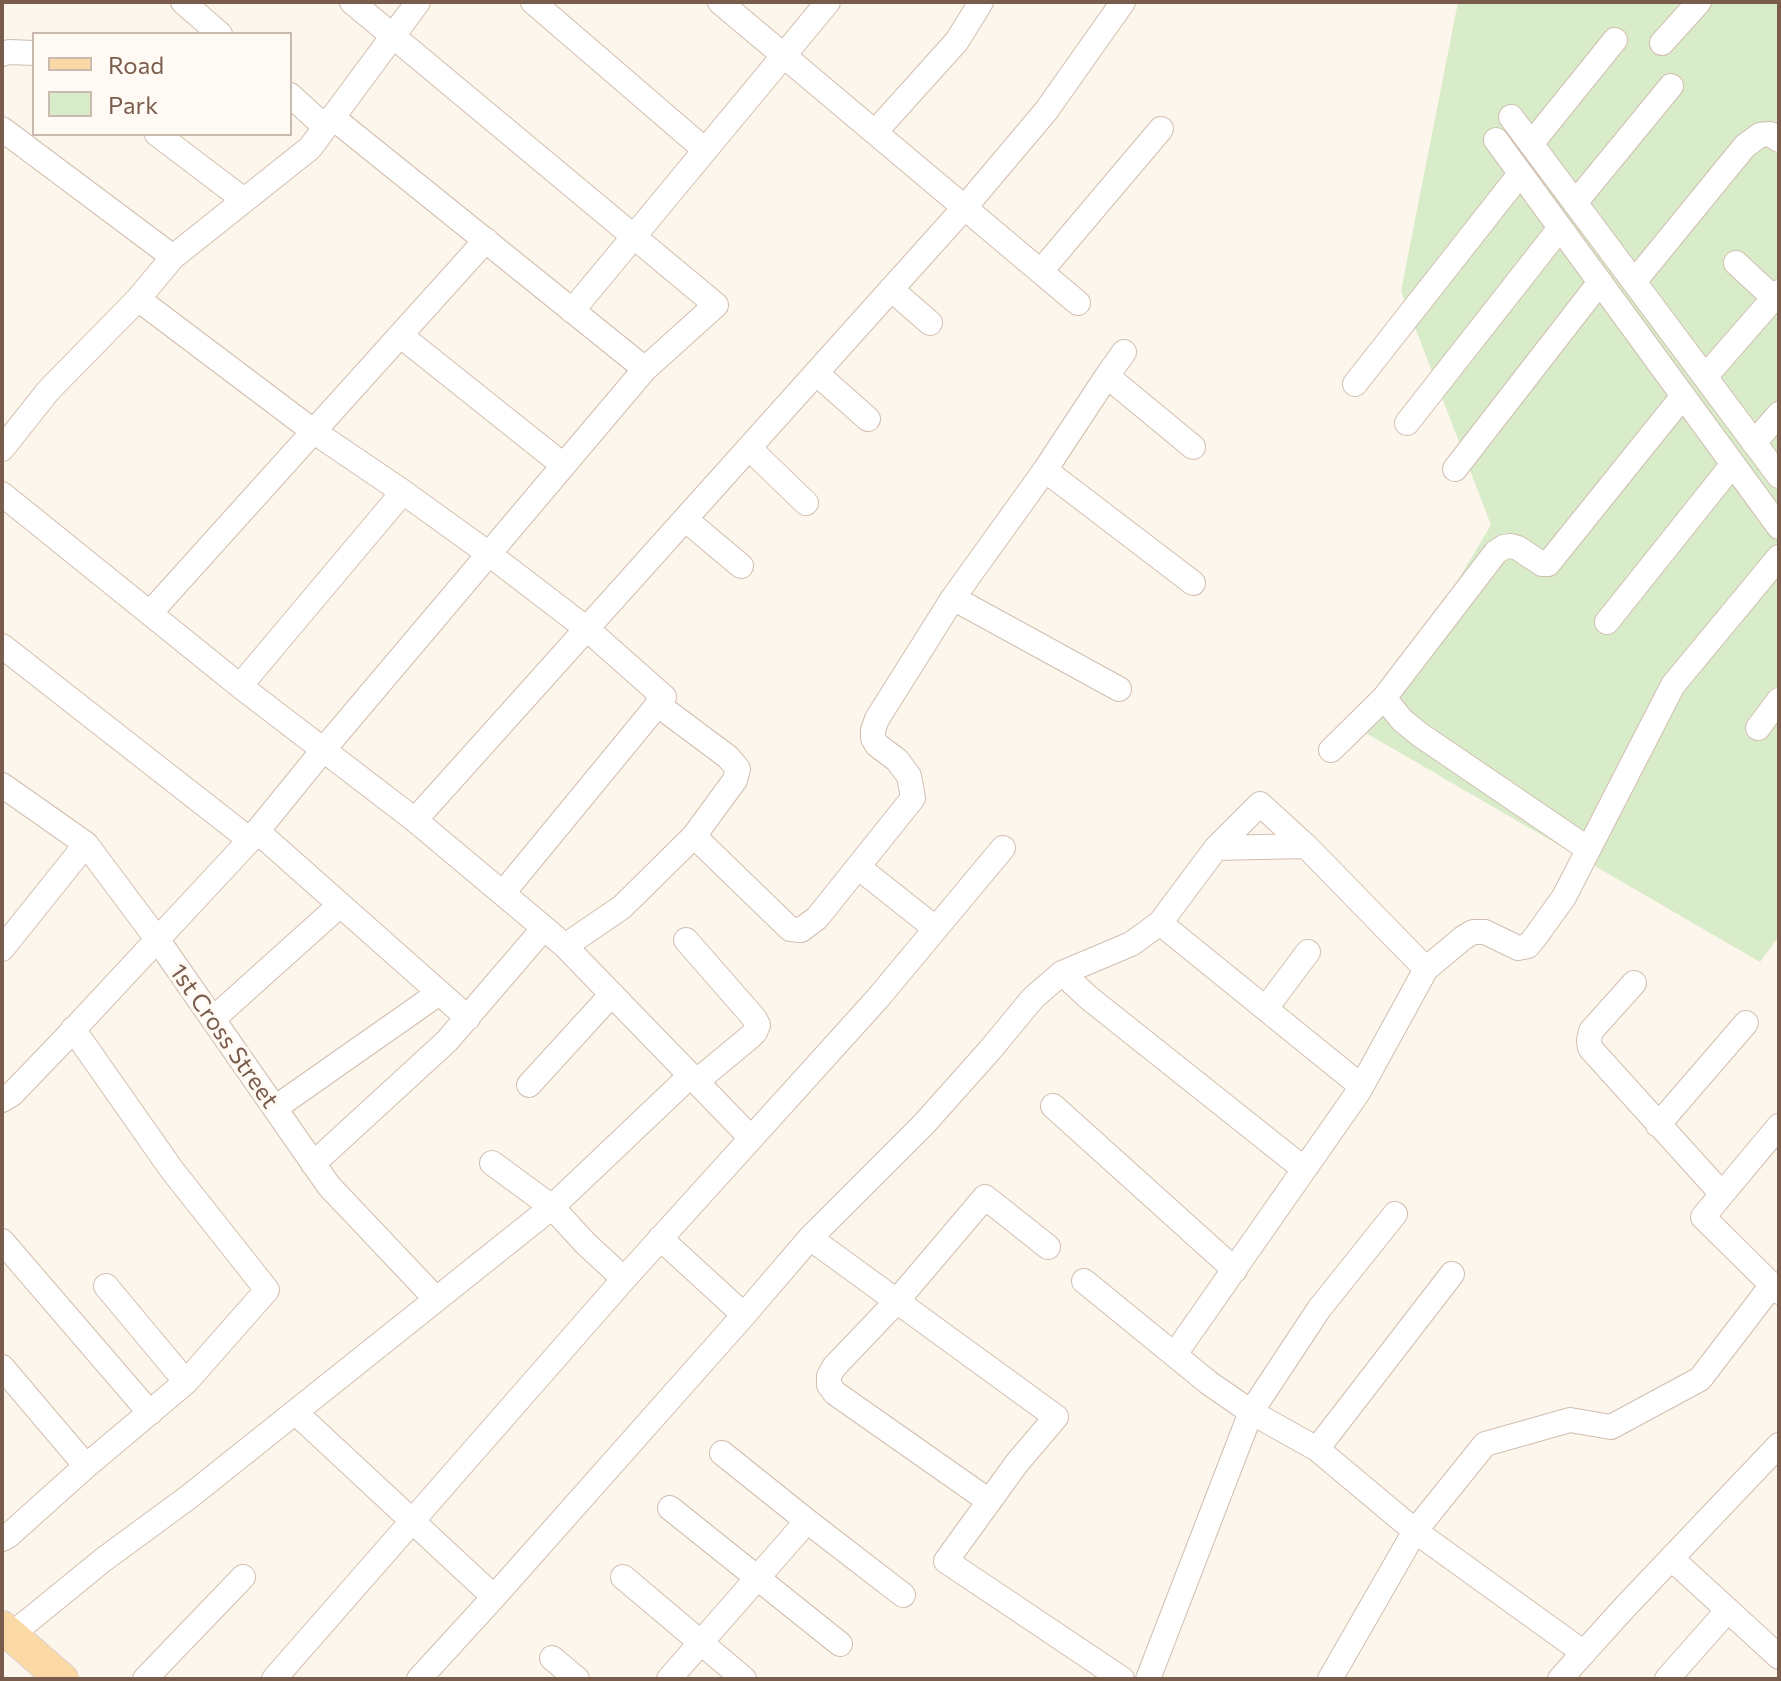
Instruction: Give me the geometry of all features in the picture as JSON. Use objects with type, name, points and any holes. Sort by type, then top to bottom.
[{"type":"main road","points":[[5,1639],[30,1679]]},
{"type":"main road","points":[[5,1639],[62,1679]]},
{"type":"street","points":[[183,2],[218,32]]},
{"type":"street","points":[[2,1100],[12,1094],[254,836],[645,369],[716,305],[352,2]]},
{"type":"street","points":[[2,449],[48,391],[138,299],[173,257],[310,148],[418,2]]},
{"type":"street","points":[[533,2],[705,150]]},
{"type":"street","points":[[720,2],[1078,303]]},
{"type":"street","points":[[572,311],[828,2]]},
{"type":"street","points":[[876,131],[957,41],[981,2]]},
{"type":"street","points":[[1662,43],[1699,2]]},
{"type":"street","points":[[415,820],[965,207],[1046,111],[1119,4]]},
{"type":"street","points":[[1531,144],[1615,40]]},
{"type":"street","points":[[2,54],[32,53]]},
{"type":"street","points":[[1575,203],[1671,86]]},
{"type":"street","points":[[292,96],[486,240],[645,369]]},
{"type":"street","points":[[1511,117],[1779,476]]},
{"type":"street","points":[[2,129],[173,257]]},
{"type":"street","points":[[1041,271],[1161,129]]},
{"type":"street","points":[[1634,282],[1745,146],[1760,135],[1770,134],[1779,140]]},
{"type":"street","points":[[160,136],[244,200]]},
{"type":"street","points":[[1496,140],[1779,527]]},
{"type":"street","points":[[1355,384],[1520,174]]},
{"type":"street","points":[[1407,423],[1560,228]]},
{"type":"street","points":[[150,613],[486,240]]},
{"type":"street","points":[[1705,377],[1776,295],[1736,263]]},
{"type":"street","points":[[1455,469],[1600,282]]},
{"type":"street","points":[[891,289],[930,323]]},
{"type":"street","points":[[138,299],[313,431],[489,554],[587,629],[664,697],[503,893]]},
{"type":"street","points":[[400,335],[563,465]]},
{"type":"street","points":[[694,836],[790,929],[801,930],[817,918],[913,798],[903,768],[873,738],[877,719],[953,598],[1045,470],[1124,352]]},
{"type":"street","points":[[816,373],[868,419]]},
{"type":"street","points":[[1107,376],[1193,447]]},
{"type":"street","points":[[1331,750],[1384,698],[1496,552],[1511,546],[1542,564],[1548,564],[1683,396]]},
{"type":"street","points":[[1702,422],[1720,398]]},
{"type":"street","points":[[1754,443],[1779,414]]},
{"type":"street","points":[[749,448],[806,503]]},
{"type":"street","points":[[1607,622],[1733,464]]},
{"type":"street","points":[[1045,470],[1193,583]]},
{"type":"street","points":[[240,686],[403,492]]},
{"type":"street","points":[[2,494],[240,686],[415,820],[565,946],[751,1138]]},
{"type":"street","points":[[685,519],[741,566]]},
{"type":"street","points":[[1175,1354],[1361,1086],[1426,969],[1473,932],[1485,932],[1518,948],[1528,946],[1564,897],[1673,685],[1779,557]]},
{"type":"street","points":[[953,598],[1119,689]]},
{"type":"street","points":[[2,646],[254,836],[340,905],[468,1018]]},
{"type":"street","points":[[1384,698],[1402,720],[1419,734],[1539,804],[1588,849]]},
{"type":"street","points":[[1758,728],[1779,700]]},
{"type":"street","points":[[565,946],[622,907],[694,836],[735,780],[738,769],[728,757],[657,704]]},
{"type":"street","name":"1st Cross Street","points":[[2,785],[86,844],[157,939],[329,1186],[436,1299]]},
{"type":"street","points":[[419,1679],[810,1238],[924,1124],[1033,998],[1062,973],[1131,944],[1160,923],[1216,848],[1260,804],[1306,846],[1426,969]]},
{"type":"street","points":[[2,949],[86,844]]},
{"type":"street","points":[[1216,848],[1306,846]]},
{"type":"street","points":[[274,1679],[660,1238],[878,998],[1003,848]]},
{"type":"street","points":[[858,867],[935,928]]},
{"type":"street","points":[[213,1019],[340,905]]},
{"type":"street","points":[[1160,923],[1361,1086]]},
{"type":"street","points":[[313,1164],[447,1041],[544,928]]},
{"type":"street","points":[[5,1639],[103,1560],[190,1496],[552,1207],[694,1078],[755,1032],[758,1025],[755,1019],[686,940]]},
{"type":"street","points":[[1266,1008],[1308,952]]},
{"type":"street","points":[[1062,973],[1089,998],[1304,1169]]},
{"type":"street","points":[[1634,983],[1591,1031],[1590,1048],[1722,1194]]},
{"type":"street","points":[[275,1108],[439,993]]},
{"type":"street","points":[[529,1085],[612,994]]},
{"type":"street","points":[[1658,1125],[1746,1023]]},
{"type":"street","points":[[2,1539],[186,1382],[267,1290],[172,1170],[73,1029]]},
{"type":"street","points":[[1053,1106],[1235,1270]]},
{"type":"street","points":[[1330,1679],[1415,1531],[1485,1444],[1570,1420],[1611,1427],[1700,1379],[1776,1288],[1703,1217],[1779,1126]]},
{"type":"street","points":[[492,1163],[552,1207],[624,1279]]},
{"type":"street","points":[[989,1501],[835,1393],[829,1385],[829,1376],[985,1197],[1048,1247]]},
{"type":"street","points":[[1148,1679],[1251,1412],[1319,1309],[1395,1214]]},
{"type":"street","points":[[660,1238],[744,1315]]},
{"type":"street","points":[[810,1238],[1056,1417],[946,1561],[1122,1679]]},
{"type":"street","points":[[2,1241],[150,1413]]},
{"type":"street","points":[[1317,1449],[1452,1274]]},
{"type":"street","points":[[1084,1281],[1209,1383],[1251,1412],[1317,1449],[1415,1531],[1584,1653]]},
{"type":"street","points":[[106,1286],[186,1382]]},
{"type":"street","points":[[2,1367],[86,1466]]},
{"type":"street","points":[[295,1412],[494,1597]]},
{"type":"street","points":[[1560,1679],[1779,1445]]},
{"type":"street","points":[[722,1453],[903,1595]]},
{"type":"street","points":[[670,1508],[840,1644]]},
{"type":"street","points":[[669,1679],[807,1521]]},
{"type":"street","points":[[1671,1558],[1779,1657]]},
{"type":"street","points":[[145,1679],[243,1577]]},
{"type":"street","points":[[623,1577],[744,1679]]},
{"type":"street","points":[[1667,1679],[1728,1610]]},
{"type":"street","points":[[552,1658],[577,1679]]},
{"type":"green space","points":[[1458,2],[1779,2],[1779,936],[1760,962],[1366,733],[1491,525],[1401,291]]}]
